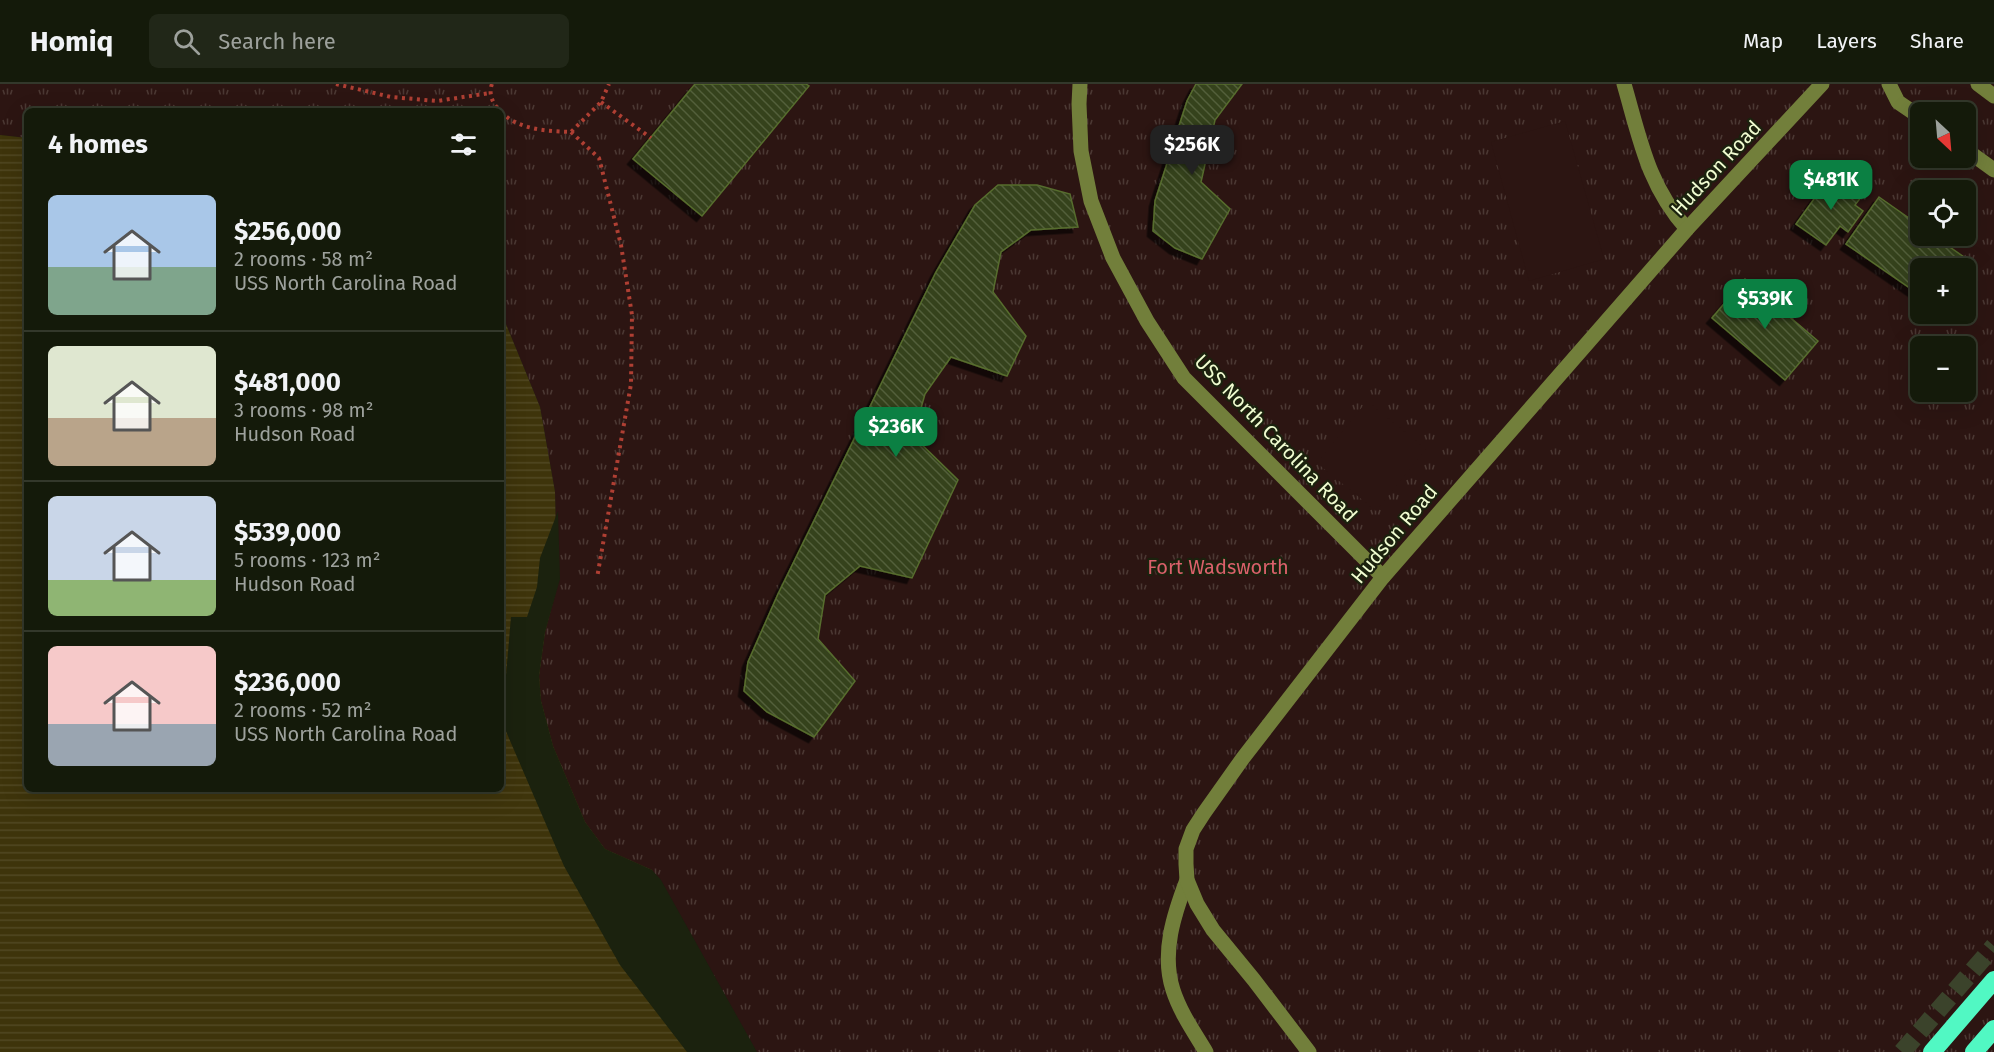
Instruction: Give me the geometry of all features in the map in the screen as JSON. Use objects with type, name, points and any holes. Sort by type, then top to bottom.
[{"type":"highway","points":[[1932,1052],[1994,980]]},
{"type":"highway","points":[[1974,1052],[1994,1029]]},
{"type":"street","name":"USS North Carolina Road","points":[[1080,84],[1081,151],[1091,201],[1113,258],[1147,321],[1184,378],[1383,577]]},
{"type":"street","points":[[1624,84],[1652,178],[1668,206],[1687,229]]},
{"type":"street","name":"Hudson Road","points":[[1309,1052],[1213,930],[1197,903],[1187,880],[1186,849],[1193,830],[1250,749],[1383,577],[1687,229],[1822,84]]},
{"type":"street","points":[[1889,84],[1898,102],[1910,110]]},
{"type":"street","points":[[1978,84],[1994,96]]},
{"type":"street","points":[[1976,157],[1994,170]]},
{"type":"street","points":[[1187,880],[1176,907],[1168,961],[1173,989],[1187,1021],[1206,1052]]},
{"type":"path","points":[[336,84],[391,97],[437,101],[490,93]]},
{"type":"path","points":[[492,84],[490,93],[497,108]]},
{"type":"path","points":[[571,132],[601,102],[609,84]]},
{"type":"path","points":[[601,102],[651,138]]},
{"type":"path","points":[[504,115],[535,130],[571,132],[599,158],[621,244],[632,315],[632,384],[597,578]]},
{"type":"green space","name":"Fort Wadsworth","points":[[0,84],[1994,84],[1994,1052],[754,1052],[652,870],[605,849],[585,822],[553,746],[541,701],[539,676],[545,632],[557,587],[555,492],[540,407],[504,319],[504,108],[24,108],[24,138],[0,135]]},
{"type":"green space","points":[[1565,121],[1604,259],[1529,281],[1491,142]]},
{"type":"green space","points":[[1367,401],[1426,449],[1376,511],[1317,463]]},
{"type":"shaded area","points":[[0,135],[24,138],[24,792],[504,792],[504,319],[540,407],[555,492],[557,587],[545,632],[539,676],[541,701],[553,746],[585,822],[605,849],[652,870],[754,1052],[0,1052]]},
{"type":"pier","points":[[558,511],[560,579],[545,632],[539,676],[541,701],[553,746],[585,822],[605,849],[652,870],[661,880],[757,1052],[687,1052],[620,965],[564,866],[504,727],[511,617],[527,617],[537,587],[540,558]]},
{"type":"building","points":[[695,84],[806,84],[809,86],[702,216],[633,159]]},
{"type":"building","points":[[1196,84],[1242,84],[1215,120],[1201,182],[1230,209],[1202,259],[1175,248],[1153,231],[1155,201],[1187,101]]},
{"type":"building","points":[[1832,174],[1862,196],[1855,205],[1863,211],[1848,232],[1840,226],[1826,245],[1796,224]]},
{"type":"building","points":[[998,185],[1037,185],[1070,194],[1078,227],[1031,230],[1001,252],[993,292],[1026,336],[1007,376],[951,357],[925,394],[913,436],[958,480],[912,578],[860,566],[825,595],[818,639],[855,681],[814,737],[767,712],[744,691],[748,662],[778,594],[936,272],[975,205]]},
{"type":"building","points":[[1879,197],[1910,219],[1910,246],[1948,246],[1964,257],[1910,258],[1910,288],[1846,244]]},
{"type":"building","points":[[1745,279],[1818,341],[1785,380],[1712,318]]},
{"type":"tunnel","points":[[1902,1052],[1994,946]]}]
